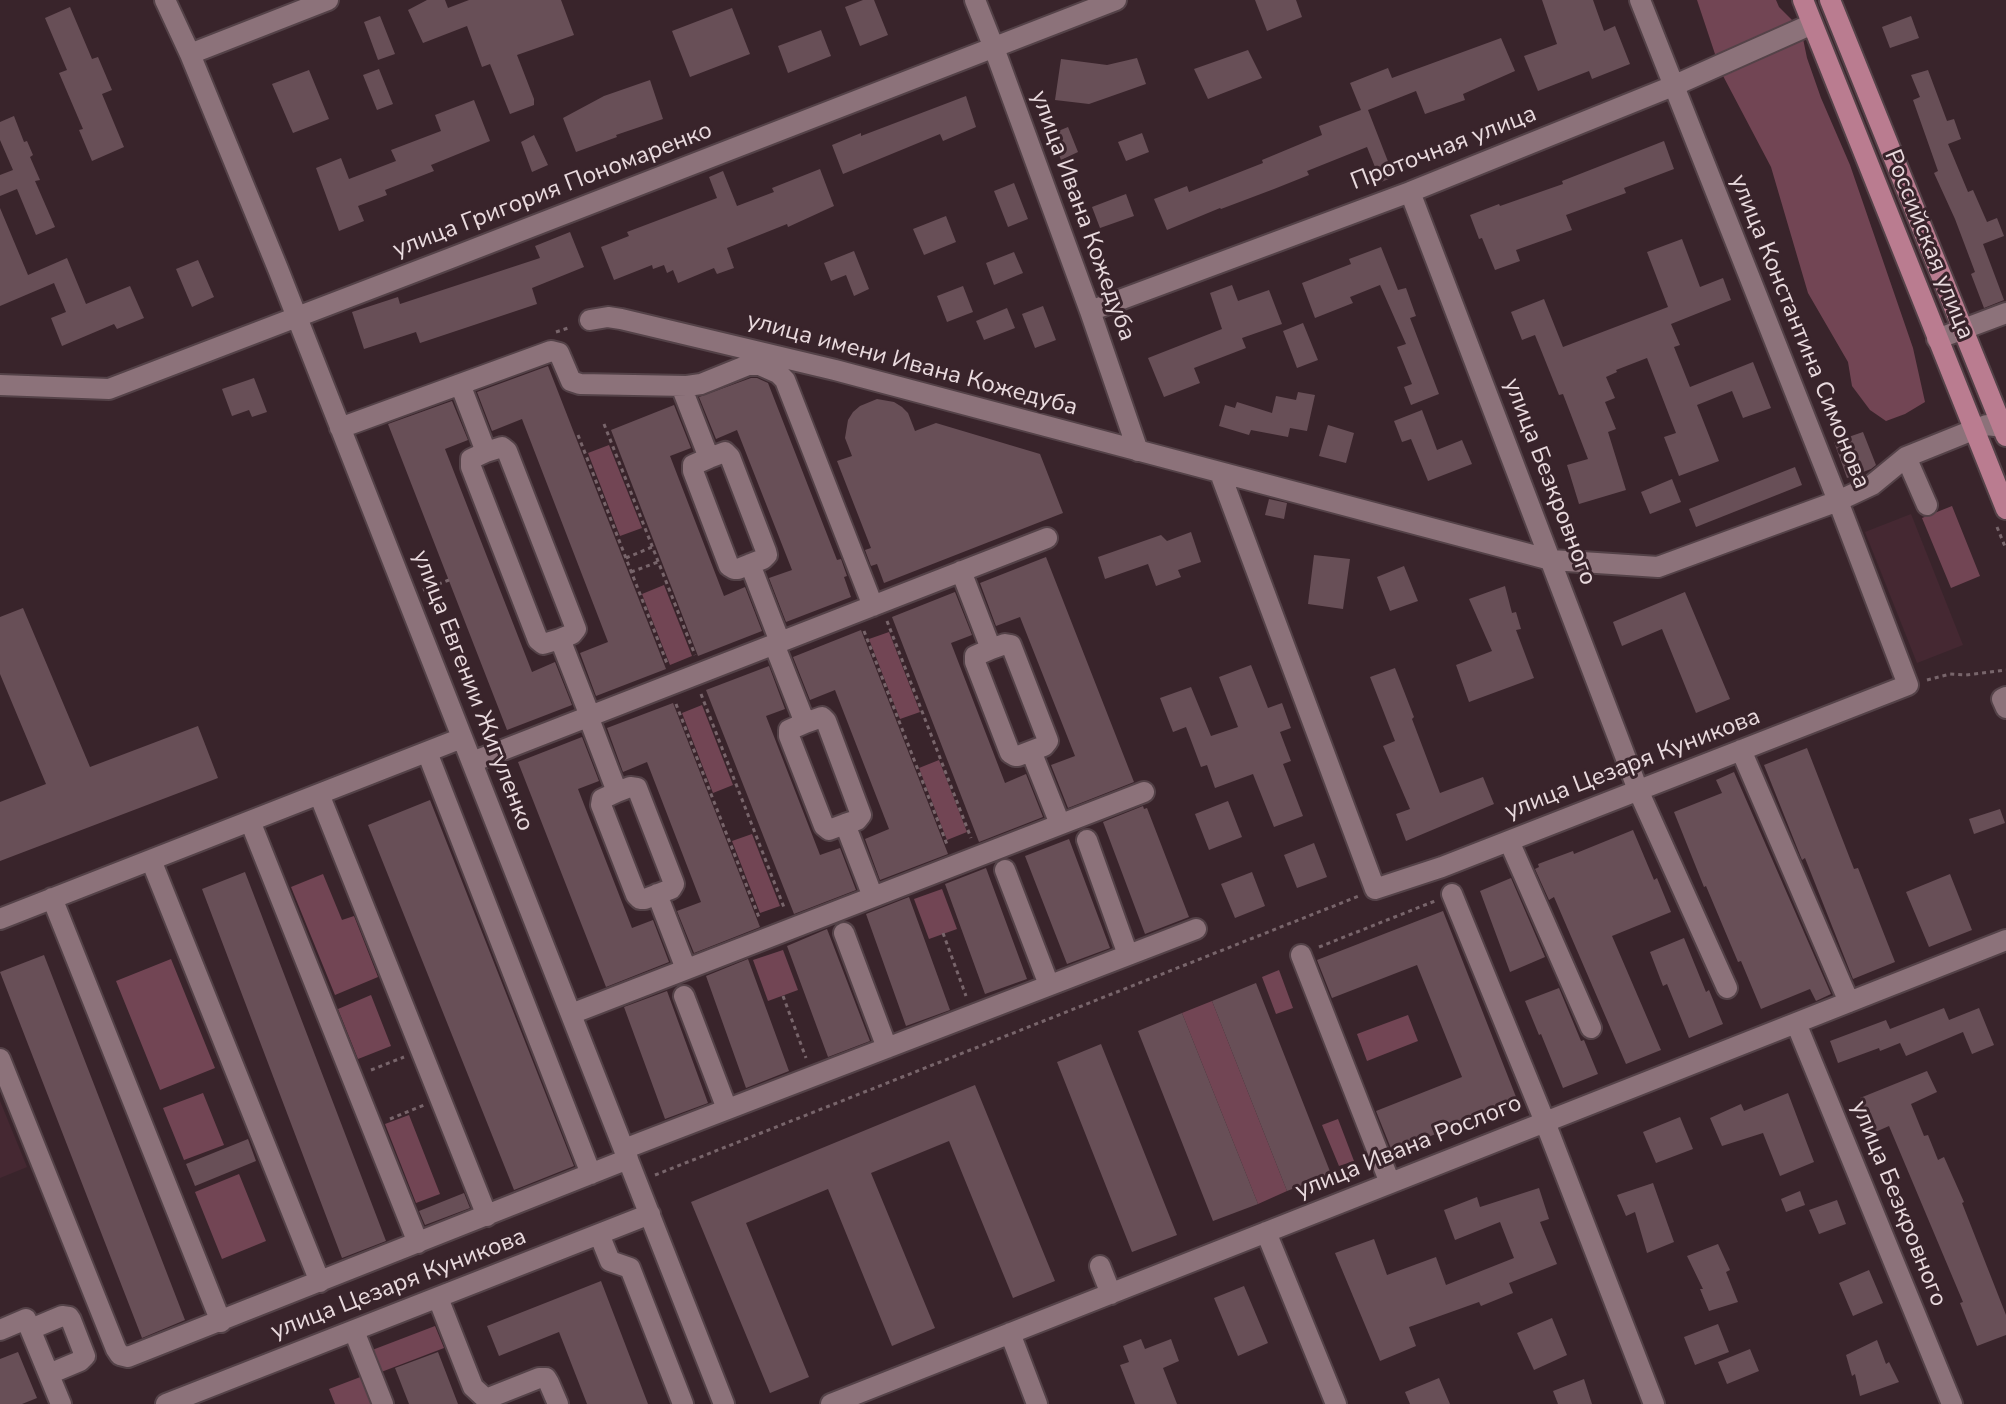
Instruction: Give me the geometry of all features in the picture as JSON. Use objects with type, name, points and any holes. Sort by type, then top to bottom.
[{"type":"main road","name":"Российская улица","points":[[1803,0],[2006,509]]},
{"type":"main road","name":"Российская улица","points":[[1830,0],[2004,431]]},
{"type":"street","name":"улица Евгении Жигуленко","points":[[165,0],[190,54],[296,316],[724,1404]]},
{"type":"street","points":[[190,54],[328,0]]},
{"type":"street","name":"улица Ивана Кожедуба","points":[[975,0],[1090,311],[1138,451]]},
{"type":"street","name":"улица Григория Пономаренко","points":[[0,385],[109,389],[1116,0]]},
{"type":"street","name":"улица Константина Симонова","points":[[1640,0],[1908,685]]},
{"type":"street","name":"Проточная улица","points":[[1090,311],[1410,192],[1673,86],[1812,24]]},
{"type":"street","name":"улица Безкровного","points":[[1410,192],[1638,790],[1727,988]]},
{"type":"street","points":[[1937,339],[2006,313]]},
{"type":"street","name":"улица имени Ивана Кожедуба","points":[[590,320],[608,317],[621,319],[835,370],[1551,560],[1658,567],[1838,501],[1872,485],[1906,457],[1973,430],[1987,425],[2004,431]]},
{"type":"street","points":[[340,428],[554,351],[561,355],[569,377],[575,383],[701,384],[754,364],[778,373],[785,380],[830,470],[870,607]]},
{"type":"street","points":[[460,384],[486,452]]},
{"type":"street","points":[[681,386],[709,458]]},
{"type":"street","points":[[502,447],[507,451],[576,629],[560,639],[543,644],[538,640],[471,467],[471,459],[486,452],[502,447]]},
{"type":"street","points":[[721,453],[728,454],[767,555],[738,569],[729,566],[692,468],[709,458],[721,453]]},
{"type":"street","points":[[1906,457],[1927,505]]},
{"type":"street","points":[[1220,473],[1375,889]]},
{"type":"street","points":[[472,762],[1047,538]]},
{"type":"street","points":[[750,564],[805,723]]},
{"type":"street","points":[[961,571],[991,649]]},
{"type":"street","points":[[560,639],[617,792]]},
{"type":"street","points":[[1011,645],[1047,738],[1046,744],[1018,756],[1012,755],[975,662],[975,656],[991,649],[1011,645]]},
{"type":"street","name":"улица Цезаря Куникова","points":[[1375,889],[1442,867],[1908,685]]},
{"type":"street","points":[[2006,697],[2002,699],[2006,708]]},
{"type":"street","points":[[822,717],[861,811],[860,818],[845,824],[829,830],[824,826],[788,733],[822,717]]},
{"type":"street","points":[[0,919],[462,738]]},
{"type":"street","points":[[1741,750],[1849,1002]]},
{"type":"street","points":[[1031,751],[1060,824]]},
{"type":"street","points":[[427,752],[591,1174]]},
{"type":"street","points":[[633,786],[638,791],[674,884],[671,889],[640,899],[636,895],[600,802],[617,792],[633,786]]},
{"type":"street","points":[[571,1014],[1144,792]]},
{"type":"street","points":[[319,794],[441,1099],[479,1206]]},
{"type":"street","points":[[250,821],[418,1243]]},
{"type":"street","points":[[845,824],[873,897]]},
{"type":"street","points":[[1087,840],[1128,955]]},
{"type":"street","points":[[1509,841],[1591,1028]]},
{"type":"street","points":[[151,860],[259,1148],[320,1282]]},
{"type":"street","points":[[1005,870],[1049,985]]},
{"type":"street","points":[[657,894],[686,969]]},
{"type":"street","points":[[1452,894],[1545,1122],[1654,1404]]},
{"type":"street","points":[[52,898],[221,1322]]},
{"type":"street","points":[[0,1059],[120,1355],[128,1357],[418,1243],[479,1206],[591,1174],[626,1154],[727,1109],[1196,929]]},
{"type":"street","points":[[844,933],[887,1048]]},
{"type":"street","name":"улица Ивана Рослого","points":[[831,1404],[1849,1002],[2003,937]]},
{"type":"street","points":[[1301,955],[1390,1183]]},
{"type":"street","points":[[684,996],[727,1109]]},
{"type":"street","name":"улица Безкровного","points":[[1796,1023],[1952,1404]]},
{"type":"street","name":"улица Цезаря Куникова","points":[[166,1404],[207,1397],[354,1331],[650,1214]]},
{"type":"street","points":[[1266,1232],[1336,1404]]},
{"type":"street","points":[[599,1234],[610,1261],[630,1268],[683,1404]]},
{"type":"street","points":[[1100,1266],[1111,1294]]},
{"type":"street","points":[[438,1298],[473,1387],[487,1401],[539,1378],[546,1378],[558,1404]]},
{"type":"street","points":[[31,1329],[65,1315],[71,1320],[85,1356],[49,1374]]},
{"type":"street","points":[[0,1330],[26,1319],[61,1404]]},
{"type":"street","points":[[354,1331],[383,1404]]},
{"type":"street","points":[[1010,1333],[1037,1404]]},
{"type":"path","points":[[604,424],[658,562],[684,679],[767,938]]},
{"type":"path","points":[[578,435],[631,572],[684,679],[792,928]]},
{"type":"path","points":[[626,558],[653,547]]},
{"type":"path","points":[[631,572],[658,562]]},
{"type":"path","points":[[406,596],[449,580]]},
{"type":"path","points":[[870,607],[978,856]]},
{"type":"path","points":[[870,607],[955,865]]},
{"type":"path","points":[[1908,685],[1950,674],[2006,670]]},
{"type":"path","points":[[637,1182],[1375,889]]},
{"type":"path","points":[[1301,955],[1452,894]]},
{"type":"path","points":[[943,933],[973,1015]]},
{"type":"path","points":[[783,996],[812,1077]]},
{"type":"path","points":[[352,1078],[421,1050]]},
{"type":"path","points":[[371,1126],[441,1099]]},
{"type":"shaded area","points":[[1697,0],[1776,0],[1801,29],[1821,98],[1850,165],[1913,348],[1925,402],[1905,414],[1886,421],[1870,410],[1852,386],[1848,362],[1808,293],[1771,167],[1721,72]]},
{"type":"shaded area","points":[[609,445],[642,528],[620,536],[588,453]]},
{"type":"shaded area","points":[[1952,506],[1980,576],[1951,588],[1922,518]]},
{"type":"shaded area","points":[[1911,514],[1963,645],[1917,663],[1865,532]]},
{"type":"shaded area","points":[[664,585],[692,656],[670,665],[642,594]]},
{"type":"shaded area","points":[[889,632],[920,712],[900,719],[869,639]]},
{"type":"shaded area","points":[[702,705],[733,785],[713,793],[682,713]]},
{"type":"shaded area","points":[[939,760],[967,832],[947,840],[919,768]]},
{"type":"shaded area","points":[[752,834],[780,906],[760,913],[732,841]]},
{"type":"shaded area","points":[[323,874],[342,920],[354,916],[378,977],[335,995],[291,887]]},
{"type":"shaded area","points":[[942,889],[957,929],[929,939],[914,899]]},
{"type":"shaded area","points":[[783,950],[798,990],[768,1001],[753,960]]},
{"type":"shaded area","points":[[171,959],[215,1068],[160,1090],[116,981]]},
{"type":"shaded area","points":[[1279,970],[1293,1008],[1276,1014],[1262,977]]},
{"type":"shaded area","points":[[371,995],[391,1046],[358,1059],[338,1009]]},
{"type":"shaded area","points":[[1212,1001],[1287,1191],[1258,1204],[1182,1013]]},
{"type":"shaded area","points":[[1408,1015],[1418,1041],[1367,1061],[1357,1034]]},
{"type":"shaded area","points":[[203,1093],[224,1145],[184,1160],[163,1108]]},
{"type":"shaded area","points":[[0,1101],[27,1167],[0,1178]]},
{"type":"shaded area","points":[[409,1115],[440,1194],[416,1203],[385,1124]]},
{"type":"shaded area","points":[[1338,1119],[1354,1161],[1339,1166],[1322,1125]]},
{"type":"shaded area","points":[[239,1174],[266,1241],[222,1259],[195,1192]]},
{"type":"shaded area","points":[[435,1326],[444,1348],[376,1374],[367,1352]]},
{"type":"shaded area","points":[[363,1376],[373,1402],[371,1404],[335,1404],[329,1389]]},
{"type":"building","points":[[427,0],[445,0],[448,8],[469,0],[561,0],[574,35],[517,55],[534,105],[510,114],[490,64],[482,67],[467,26],[423,43],[408,10]]},
{"type":"building","points":[[863,0],[874,0],[888,35],[860,46],[845,7]]},
{"type":"building","points":[[1255,0],[1296,0],[1302,17],[1267,31]]},
{"type":"building","points":[[1542,0],[1593,0],[1604,31],[1615,26],[1630,64],[1592,79],[1589,71],[1538,91],[1524,56],[1557,44]]},
{"type":"building","points":[[70,7],[92,59],[98,57],[112,90],[102,94],[124,147],[92,161],[79,130],[83,129],[59,73],[67,70],[45,18]]},
{"type":"building","points":[[732,8],[750,54],[690,77],[672,31]]},
{"type":"building","points":[[380,16],[395,54],[378,60],[364,22]]},
{"type":"building","points":[[1911,16],[1919,38],[1890,48],[1882,27]]},
{"type":"building","points":[[821,30],[831,56],[788,73],[778,46]]},
{"type":"building","points":[[1501,38],[1515,71],[1463,94],[1465,100],[1425,114],[1416,91],[1368,110],[1394,177],[1381,182],[1367,147],[1307,171],[1309,175],[1167,230],[1154,199],[1187,186],[1189,192],[1263,163],[1262,160],[1322,135],[1319,126],[1361,110],[1350,83],[1388,68],[1392,78]]},
{"type":"building","points":[[1248,50],[1262,78],[1208,99],[1194,69]]},
{"type":"building","points":[[1137,58],[1146,84],[1089,104],[1055,100],[1061,59],[1107,65]]},
{"type":"building","points":[[379,69],[393,104],[377,110],[363,75]]},
{"type":"building","points":[[309,70],[329,119],[293,133],[272,84]]},
{"type":"building","points":[[1928,70],[1947,121],[1954,119],[1961,139],[1948,144],[1968,192],[1973,190],[1987,222],[1997,218],[2004,236],[1983,244],[2004,300],[1984,308],[1971,274],[1975,272],[1934,173],[1938,171],[1913,100],[1920,97],[1911,75]]},
{"type":"building","points":[[650,80],[663,119],[576,152],[563,118],[604,96]]},
{"type":"building","points":[[966,96],[976,127],[943,141],[940,134],[843,174],[832,145]]},
{"type":"building","points":[[474,100],[490,141],[431,165],[434,171],[385,190],[387,195],[358,206],[364,221],[339,231],[316,168],[341,158],[349,179],[396,161],[391,150],[441,131],[435,115]]},
{"type":"building","points":[[14,116],[33,155],[30,157],[40,180],[35,181],[55,227],[36,235],[17,189],[0,196],[0,175],[13,170],[0,140],[0,122]]},
{"type":"building","points":[[1068,127],[1078,152],[1061,160],[1051,134]]},
{"type":"building","points":[[1142,133],[1149,152],[1126,161],[1118,142]]},
{"type":"building","points":[[534,135],[548,165],[532,172],[521,142]]},
{"type":"building","points":[[1664,141],[1674,169],[1624,188],[1626,193],[1566,215],[1572,230],[1516,250],[1520,261],[1495,270],[1470,215],[1563,184],[1562,181]]},
{"type":"building","points":[[820,169],[834,206],[788,227],[787,224],[727,248],[734,268],[717,274],[714,268],[678,283],[673,270],[667,273],[664,265],[653,269],[652,265],[614,280],[601,247],[629,236],[627,232],[717,198],[709,177],[723,171],[737,206]]},
{"type":"building","points":[[1014,183],[1028,219],[1008,227],[994,191]]},
{"type":"building","points":[[1126,194],[1134,216],[1100,228],[1092,207]]},
{"type":"building","points":[[0,208],[28,275],[67,258],[86,304],[130,286],[144,318],[117,329],[114,324],[62,346],[51,318],[66,312],[54,283],[0,306]]},
{"type":"building","points":[[946,216],[956,242],[924,255],[913,229]]},
{"type":"building","points":[[570,232],[584,267],[532,288],[537,304],[420,343],[416,332],[364,349],[352,312],[398,297],[400,304],[540,258],[535,246]]},
{"type":"building","points":[[1682,239],[1700,287],[1723,278],[1731,300],[1671,324],[1680,345],[1674,347],[1690,387],[1753,362],[1771,408],[1743,418],[1732,391],[1697,405],[1719,461],[1679,476],[1664,437],[1676,433],[1647,358],[1616,370],[1606,377],[1615,398],[1605,402],[1616,429],[1608,432],[1626,490],[1579,504],[1567,465],[1588,459],[1563,394],[1559,395],[1535,335],[1522,340],[1511,312],[1544,299],[1563,347],[1668,307],[1647,252]]},
{"type":"building","points":[[1381,247],[1398,290],[1406,288],[1416,316],[1410,318],[1439,394],[1411,405],[1404,387],[1412,384],[1397,347],[1406,344],[1380,285],[1350,297],[1353,303],[1315,318],[1302,283],[1351,264],[1349,259]]},
{"type":"building","points":[[854,251],[869,289],[854,296],[846,275],[831,281],[824,263]]},
{"type":"building","points":[[1014,252],[1023,273],[994,285],[986,263]]},
{"type":"building","points":[[198,260],[214,297],[192,307],[176,269]]},
{"type":"building","points":[[1232,285],[1238,301],[1269,290],[1282,324],[1242,338],[1246,348],[1194,368],[1200,383],[1164,397],[1148,358],[1222,329],[1210,293]]},
{"type":"building","points":[[963,286],[973,312],[947,322],[937,296]]},
{"type":"building","points":[[1043,306],[1056,340],[1035,348],[1022,314]]},
{"type":"building","points":[[1007,308],[1015,328],[984,340],[976,321]]},
{"type":"building","points":[[1303,323],[1318,360],[1297,368],[1283,331]]},
{"type":"building","points":[[548,366],[666,669],[596,696],[580,653],[608,642],[522,419],[492,431],[477,392]]},
{"type":"building","points":[[254,378],[267,412],[252,417],[249,410],[232,416],[222,389]]},
{"type":"building","points":[[751,378],[768,383],[837,560],[841,559],[851,597],[786,622],[769,578],[792,570],[737,430],[716,439],[699,397]]},
{"type":"building","points":[[1298,392],[1315,395],[1307,431],[1290,428],[1288,437],[1251,430],[1249,435],[1219,426],[1225,405],[1235,408],[1237,402],[1272,413],[1276,396],[1296,400]]},
{"type":"building","points":[[877,399],[902,407],[908,413],[915,431],[936,423],[1040,454],[1063,513],[884,583],[877,564],[871,566],[865,550],[871,548],[837,461],[852,456],[845,438],[848,420],[853,412]]},
{"type":"building","points":[[452,401],[468,440],[445,449],[532,672],[555,662],[572,705],[507,730],[388,424]]},
{"type":"building","points":[[674,405],[691,448],[670,456],[724,596],[745,587],[762,631],[698,656],[611,430]]},
{"type":"building","points":[[1422,410],[1437,450],[1462,440],[1472,464],[1428,481],[1411,439],[1402,442],[1394,421]]},
{"type":"building","points":[[1328,425],[1354,433],[1346,463],[1319,456]]},
{"type":"building","points":[[1863,432],[1876,465],[1847,478],[1834,442]]},
{"type":"building","points":[[1795,467],[1802,485],[1696,527],[1689,509]]},
{"type":"building","points":[[1672,479],[1681,502],[1650,514],[1641,492]]},
{"type":"building","points":[[1269,499],[1287,503],[1284,519],[1265,515]]},
{"type":"building","points":[[1191,532],[1201,562],[1178,570],[1181,577],[1156,586],[1148,564],[1105,579],[1098,557],[1161,535],[1167,541]]},
{"type":"building","points":[[1314,555],[1350,559],[1343,609],[1308,604]]},
{"type":"building","points":[[1046,557],[1134,782],[1068,808],[1051,765],[1075,756],[1020,617],[996,626],[980,583]]},
{"type":"building","points":[[1404,566],[1418,601],[1390,611],[1377,577]]},
{"type":"building","points":[[1505,586],[1512,613],[1516,612],[1521,629],[1516,630],[1534,678],[1469,702],[1456,665],[1492,651],[1469,599]]},
{"type":"building","points":[[955,592],[972,635],[951,643],[1005,783],[1026,774],[1043,817],[979,842],[892,617]]},
{"type":"building","points":[[1685,592],[1730,699],[1696,713],[1662,629],[1622,646],[1613,622]]},
{"type":"building","points":[[23,608],[90,767],[198,726],[218,778],[0,861],[0,802],[46,784],[0,674],[0,617]]},
{"type":"building","points":[[861,630],[948,854],[880,880],[865,839],[889,829],[835,690],[810,700],[793,657]]},
{"type":"building","points":[[1251,665],[1268,708],[1282,703],[1291,728],[1280,732],[1291,761],[1283,764],[1303,816],[1274,827],[1253,774],[1215,788],[1207,765],[1201,767],[1186,727],[1173,732],[1160,698],[1191,687],[1211,736],[1238,727],[1219,677]]},
{"type":"building","points":[[769,666],[785,709],[766,716],[820,855],[840,848],[856,890],[794,914],[706,690]]},
{"type":"building","points":[[1395,668],[1440,793],[1483,777],[1494,804],[1406,841],[1396,814],[1410,809],[1383,746],[1395,741],[1370,677]]},
{"type":"building","points":[[673,703],[760,927],[694,953],[677,911],[701,902],[647,762],[623,772],[607,728]]},
{"type":"building","points":[[582,737],[599,781],[578,789],[632,928],[653,920],[669,962],[606,987],[518,762]]},
{"type":"building","points":[[1807,748],[1854,869],[1858,868],[1895,962],[1853,979],[1764,765]]},
{"type":"building","points":[[1734,772],[1831,994],[1816,1001],[1810,989],[1761,1009],[1704,887],[1674,812],[1722,793],[1716,780]]},
{"type":"building","points":[[430,800],[574,1166],[514,1190],[368,825]]},
{"type":"building","points":[[1228,801],[1242,837],[1209,850],[1195,814]]},
{"type":"building","points":[[1143,806],[1147,808],[1189,917],[1145,934],[1103,822]]},
{"type":"building","points":[[2000,809],[2005,823],[1974,834],[1969,819]]},
{"type":"building","points":[[1633,830],[1671,912],[1612,936],[1661,1050],[1626,1064],[1554,897],[1549,900],[1535,869],[1539,867],[1538,864],[1573,851],[1574,854]]},
{"type":"building","points":[[1069,839],[1110,948],[1067,964],[1025,856]]},
{"type":"building","points":[[1314,843],[1327,877],[1297,888],[1284,855]]},
{"type":"building","points":[[986,868],[1027,979],[985,994],[945,884]]},
{"type":"building","points":[[245,872],[386,1241],[342,1258],[202,889]]},
{"type":"building","points":[[1252,872],[1265,906],[1235,918],[1221,884]]},
{"type":"building","points":[[1950,874],[1972,930],[1929,947],[1906,892]]},
{"type":"building","points":[[1511,878],[1545,957],[1510,972],[1480,891]]},
{"type":"building","points":[[909,897],[950,1010],[906,1026],[866,914]]},
{"type":"building","points":[[1443,911],[1518,1102],[1392,1151],[1376,1111],[1462,1077],[1417,965],[1332,998],[1317,960]]},
{"type":"building","points":[[827,929],[870,1041],[828,1057],[787,946]]},
{"type":"building","points":[[1684,938],[1723,1024],[1689,1038],[1650,952]]},
{"type":"building","points":[[44,955],[185,1320],[142,1338],[0,972]]},
{"type":"building","points":[[748,959],[789,1071],[746,1088],[706,976]]},
{"type":"building","points":[[1256,983],[1331,1174],[1287,1191],[1212,1001]]},
{"type":"building","points":[[1559,988],[1598,1074],[1563,1088],[1525,1001]]},
{"type":"building","points":[[667,991],[708,1103],[665,1119],[624,1007]]},
{"type":"building","points":[[1944,1008],[1949,1020],[1979,1008],[1994,1045],[1972,1054],[1963,1032],[1906,1056],[1900,1043],[1838,1063],[1830,1041],[1886,1020],[1890,1029]]},
{"type":"building","points":[[1182,1013],[1258,1204],[1213,1221],[1138,1031]]},
{"type":"building","points":[[1101,1044],[1177,1235],[1132,1252],[1057,1062]]},
{"type":"building","points":[[1927,1071],[1937,1092],[1911,1104],[1938,1160],[1944,1157],[2006,1315],[2006,1335],[1977,1346],[1960,1303],[1963,1302],[1889,1126],[1873,1133],[1860,1098]]},
{"type":"building","points":[[975,1085],[1055,1281],[1013,1298],[949,1141],[871,1173],[935,1328],[892,1346],[828,1189],[746,1223],[809,1377],[770,1393],[691,1202]]},
{"type":"building","points":[[1788,1093],[1814,1162],[1780,1176],[1763,1133],[1722,1146],[1710,1118],[1741,1104],[1744,1111]]},
{"type":"building","points":[[1680,1117],[1693,1149],[1656,1163],[1643,1132]]},
{"type":"building","points":[[248,1139],[256,1161],[195,1186],[186,1164]]},
{"type":"building","points":[[1653,1183],[1674,1242],[1647,1253],[1635,1212],[1626,1216],[1617,1195]]},
{"type":"building","points":[[1539,1188],[1549,1219],[1540,1222],[1557,1264],[1509,1283],[1513,1293],[1481,1306],[1479,1302],[1409,1327],[1416,1346],[1380,1361],[1335,1253],[1374,1239],[1387,1275],[1436,1257],[1446,1285],[1514,1258],[1500,1222],[1455,1240],[1444,1210],[1477,1197],[1480,1207]]},
{"type":"building","points":[[1800,1191],[1805,1205],[1786,1212],[1781,1199]]},
{"type":"building","points":[[464,1193],[470,1208],[425,1225],[419,1211]]},
{"type":"building","points":[[1837,1200],[1846,1224],[1819,1234],[1809,1210]]},
{"type":"building","points":[[1718,1244],[1730,1270],[1726,1272],[1738,1302],[1709,1311],[1700,1289],[1703,1289],[1687,1256]]},
{"type":"building","points":[[1869,1270],[1883,1303],[1853,1316],[1839,1283]]},
{"type":"building","points":[[601,1281],[648,1404],[587,1404],[559,1332],[499,1356],[487,1326]]},
{"type":"building","points":[[1244,1286],[1268,1343],[1238,1356],[1214,1298]]},
{"type":"building","points":[[1552,1318],[1567,1355],[1534,1370],[1517,1333]]},
{"type":"building","points":[[1718,1324],[1729,1352],[1695,1365],[1684,1337]]},
{"type":"building","points":[[1141,1339],[1145,1349],[1171,1339],[1179,1361],[1163,1368],[1177,1404],[1135,1404],[1120,1365],[1129,1362],[1123,1346]]},
{"type":"building","points":[[1877,1340],[1886,1364],[1889,1362],[1899,1382],[1860,1396],[1846,1355]]},
{"type":"building","points":[[1750,1349],[1759,1371],[1727,1384],[1718,1362]]},
{"type":"building","points":[[18,1352],[37,1398],[22,1404],[0,1404],[0,1359]]},
{"type":"building","points":[[438,1352],[458,1404],[409,1404],[395,1368]]},
{"type":"building","points":[[1439,1378],[1450,1404],[1410,1404],[1405,1392]]},
{"type":"building","points":[[1584,1379],[1592,1404],[1558,1404],[1553,1391]]}]
